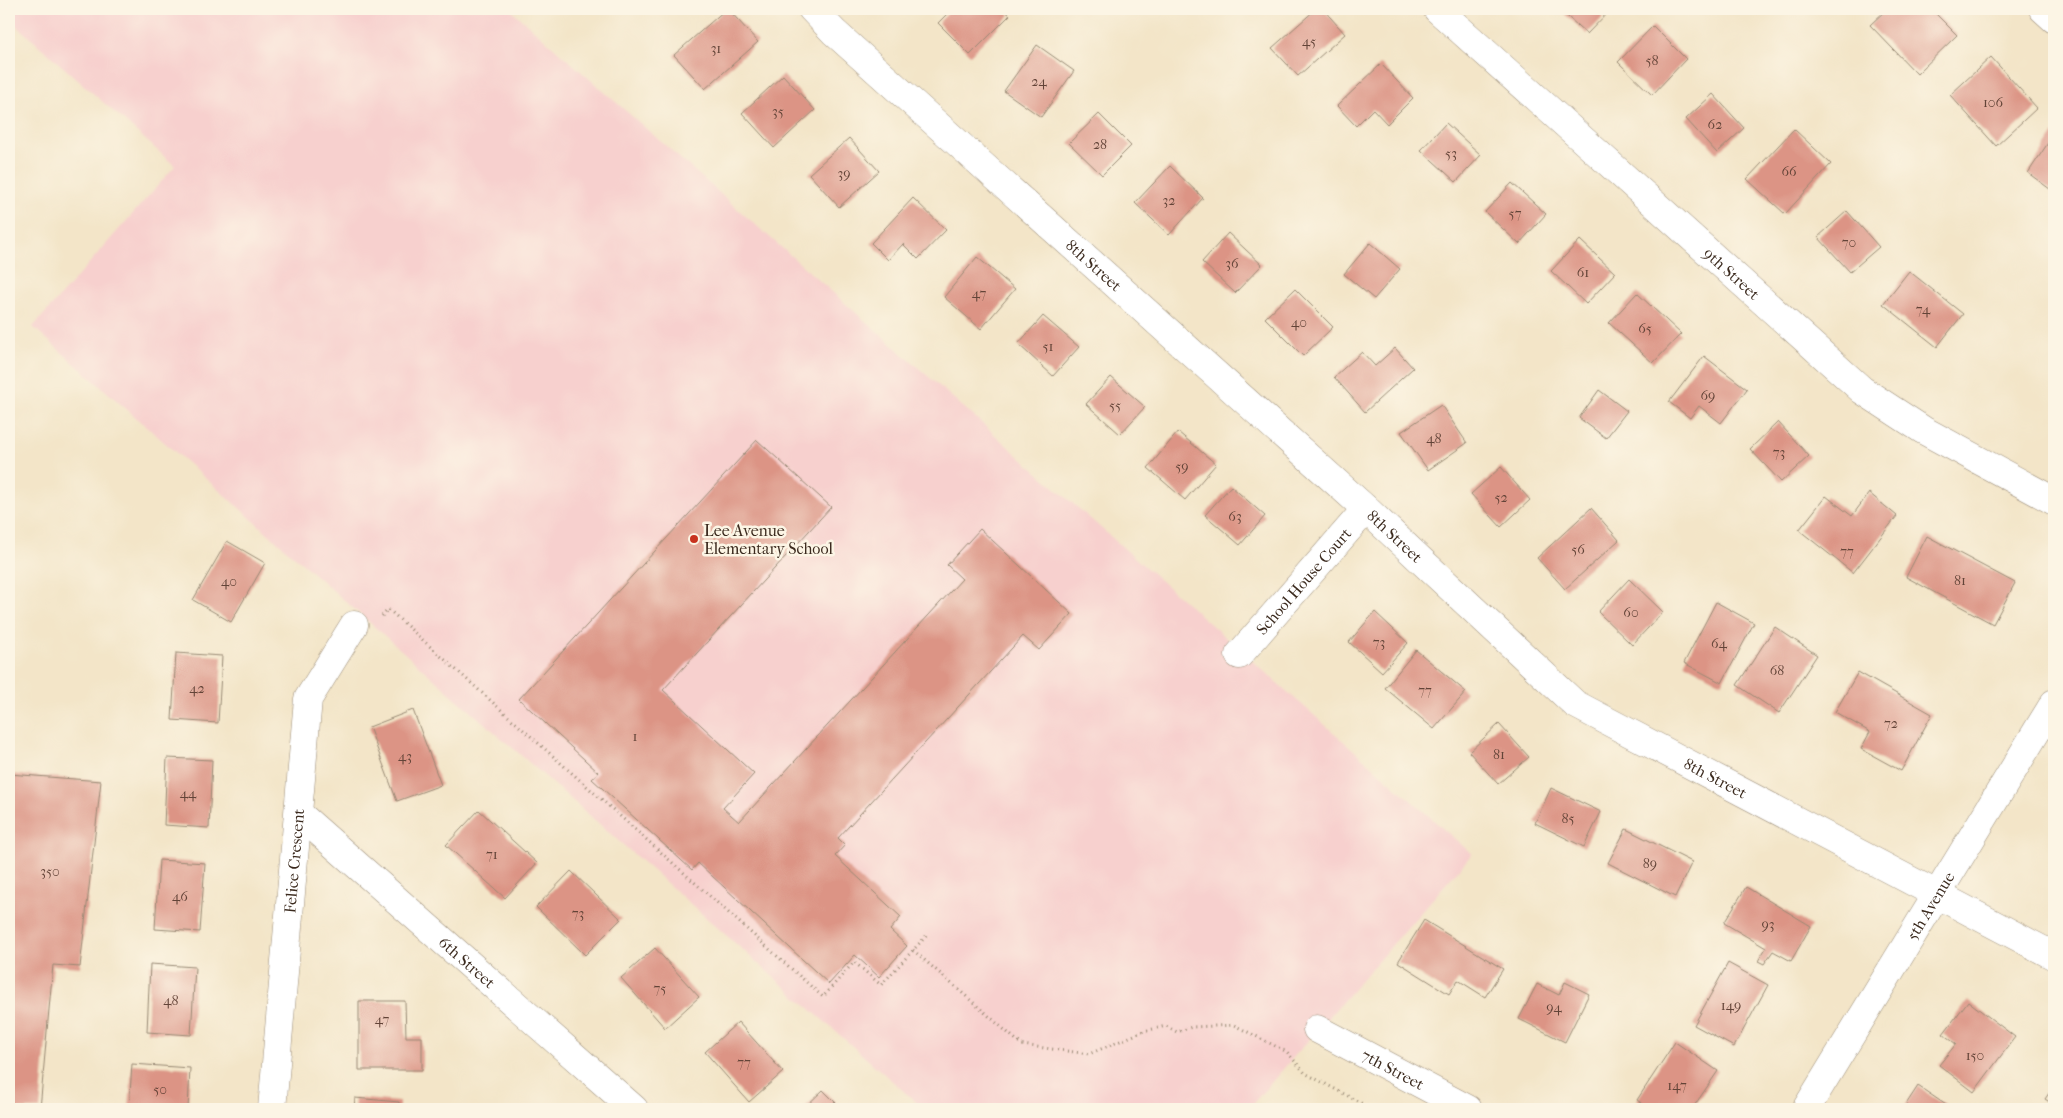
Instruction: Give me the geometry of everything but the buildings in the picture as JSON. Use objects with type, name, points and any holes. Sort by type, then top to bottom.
[{"type":"street","name":"8th Street","points":[[812,9],[834,32],[1366,509],[1575,704],[2054,956]]},
{"type":"street","name":"9th Street","points":[[1436,9],[1862,390],[1923,430],[2054,502]]},
{"type":"street","points":[[2043,9],[2054,19]]},
{"type":"street","name":"School House Court","points":[[1239,655],[1366,509]]},
{"type":"street","name":"Felice Crescent","points":[[272,1109],[308,699],[365,624]]},
{"type":"street","name":"5th Avenue","points":[[1806,1109],[2054,703]]},
{"type":"street","name":"6th Street","points":[[299,814],[634,1109]]},
{"type":"street","name":"7th Street","points":[[1317,1030],[1468,1109]]},
{"type":"path","points":[[365,624],[388,609],[823,997],[854,962],[882,985],[928,934]]},
{"type":"path","points":[[913,950],[1022,1046],[1089,1054],[1144,1031],[1166,1026],[1176,1032],[1192,1028],[1234,1025],[1287,1052],[1305,1073],[1372,1109]]},
{"type":"shaded area","name":"Lee Avenue Elementary School","points":[[9,9],[510,9],[1472,854],[1248,1109],[924,1109],[33,327],[175,166],[9,19]]},
{"type":"place","name":"Lee Avenue Elementary School","points":[[694,539]]}]
